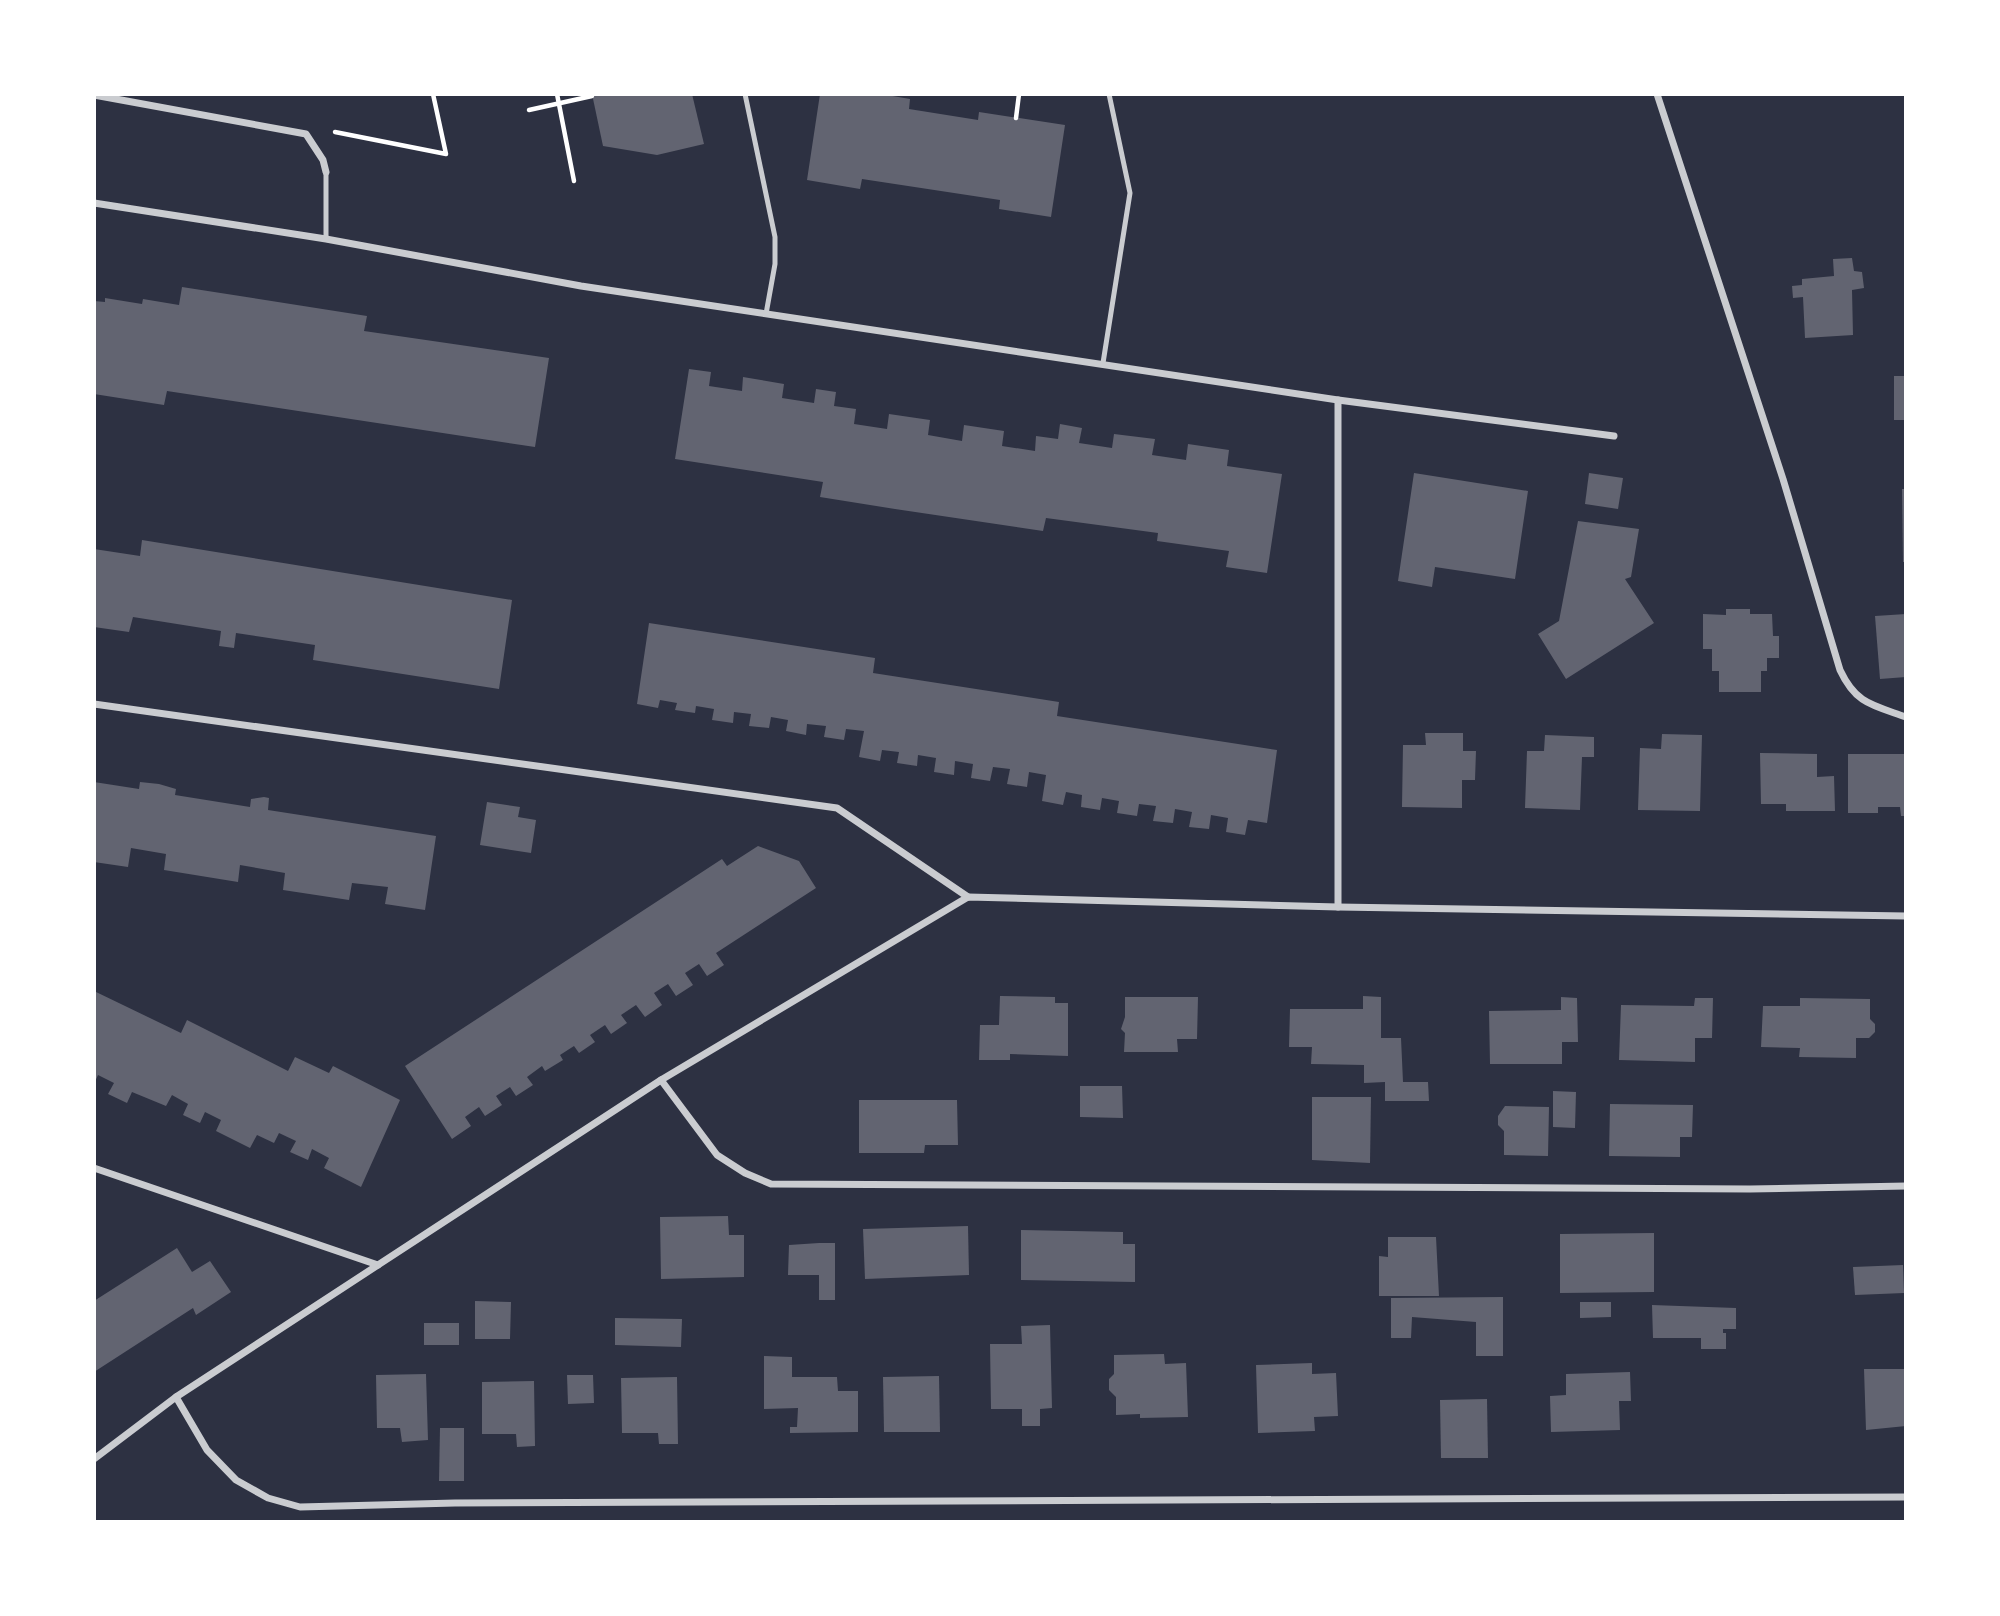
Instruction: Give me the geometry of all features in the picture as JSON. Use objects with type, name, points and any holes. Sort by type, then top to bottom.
[{"type":"street","points":[[94,94],[306,134],[323,160],[326,172]]},
{"type":"street","points":[[1657,94],[1783,478],[1840,670],[1850,692],[1871,705],[1906,717]]},
{"type":"street","points":[[94,203],[326,239],[581,286],[1338,400],[1614,436]]},
{"type":"street","points":[[1338,400],[1338,907]]},
{"type":"street","points":[[94,704],[837,808],[968,897]]},
{"type":"street","points":[[94,1459],[176,1397],[661,1080],[968,897],[1338,907],[1906,916]]},
{"type":"street","points":[[661,1080],[717,1155],[745,1173],[771,1184],[1750,1189],[1906,1186]]},
{"type":"street","points":[[94,1168],[378,1265]]},
{"type":"street","points":[[176,1397],[206,1450],[236,1480],[268,1498],[300,1507],[468,1503],[1906,1497]]},
{"type":"lane","points":[[745,94],[775,237],[775,264],[766,314]]},
{"type":"lane","points":[[1103,363],[1130,192],[1110,94]]},
{"type":"lane","points":[[326,172],[326,239]]},
{"type":"path","points":[[306,134],[310,127],[446,154],[433,94]]},
{"type":"path","points":[[557,94],[575,181]]},
{"type":"path","points":[[1016,118],[1019,94]]},
{"type":"path","points":[[529,110],[592,96]]},
{"type":"building","points":[[592,94],[692,94],[704,144],[657,155],[603,146]]},
{"type":"building","points":[[820,94],[881,94],[910,99],[909,109],[978,120],[979,112],[1065,125],[1051,217],[999,209],[1000,200],[862,179],[860,189],[807,180]]},
{"type":"building","points":[[1852,258],[1854,271],[1862,272],[1864,288],[1852,290],[1853,335],[1805,338],[1803,297],[1793,298],[1792,286],[1802,285],[1802,279],[1834,276],[1833,259]]},
{"type":"building","points":[[182,287],[367,316],[364,331],[549,358],[535,447],[167,391],[164,405],[94,394],[94,301],[105,302],[105,298],[142,304],[143,299],[179,305]]},
{"type":"building","points":[[689,369],[711,372],[709,386],[742,391],[743,377],[784,384],[782,398],[814,403],[816,389],[836,392],[834,406],[856,409],[854,424],[887,429],[889,414],[930,420],[928,435],[962,441],[964,425],[1004,431],[1002,446],[1035,451],[1036,436],[1058,439],[1060,424],[1082,428],[1079,443],[1112,448],[1114,434],[1155,439],[1152,455],[1186,460],[1188,444],[1229,450],[1227,466],[1282,474],[1267,573],[1226,567],[1229,551],[1157,541],[1158,533],[1046,518],[1043,531],[895,509],[820,497],[823,482],[675,459]]},
{"type":"building","points":[[1894,376],[1906,376],[1906,420],[1894,420]]},
{"type":"building","points":[[1414,473],[1528,491],[1515,579],[1435,567],[1432,587],[1398,581]]},
{"type":"building","points":[[1589,473],[1623,478],[1618,509],[1585,504]]},
{"type":"building","points":[[1902,489],[1906,489],[1906,562],[1903,562]]},
{"type":"building","points":[[1578,521],[1639,529],[1631,577],[1625,579],[1654,623],[1566,679],[1538,634],[1559,621]]},
{"type":"building","points":[[142,540],[512,600],[499,689],[313,660],[315,645],[236,633],[234,648],[219,646],[221,631],[133,617],[129,632],[94,627],[94,549],[140,556]]},
{"type":"building","points":[[1726,609],[1750,609],[1750,614],[1772,614],[1773,636],[1779,636],[1779,658],[1767,658],[1767,671],[1761,671],[1761,692],[1719,692],[1719,671],[1712,671],[1712,649],[1703,649],[1703,614],[1726,615]]},
{"type":"building","points":[[1906,614],[1906,677],[1880,679],[1875,616]]},
{"type":"building","points":[[649,623],[875,658],[873,673],[1059,702],[1057,716],[1277,750],[1267,823],[1248,820],[1245,835],[1226,832],[1228,818],[1211,815],[1209,829],[1189,827],[1192,812],[1175,809],[1173,823],[1153,821],[1156,806],[1139,804],[1137,816],[1117,813],[1119,801],[1102,798],[1100,810],[1081,807],[1082,795],[1066,792],[1063,805],[1042,801],[1046,775],[1029,772],[1027,787],[1007,784],[1010,769],[993,767],[990,781],[971,778],[973,764],[955,761],[954,775],[934,772],[936,758],[918,755],[917,766],[897,763],[899,752],[882,750],[880,761],[859,757],[864,731],[846,729],[844,740],[824,737],[826,726],[807,724],[806,735],[786,731],[788,720],[771,717],[769,728],[749,726],[751,714],[734,712],[733,723],[712,720],[714,709],[696,706],[695,713],[675,710],[677,703],[660,700],[658,708],[637,704]]},
{"type":"building","points":[[1425,733],[1463,733],[1463,751],[1476,751],[1475,780],[1462,780],[1462,808],[1402,807],[1403,745],[1426,745]]},
{"type":"building","points":[[1662,734],[1702,735],[1700,811],[1638,810],[1640,748],[1661,749]]},
{"type":"building","points":[[1545,735],[1594,737],[1594,757],[1582,757],[1580,810],[1525,808],[1527,751],[1544,751]]},
{"type":"building","points":[[1760,753],[1817,754],[1817,777],[1834,776],[1835,811],[1786,811],[1786,804],[1761,804]]},
{"type":"building","points":[[1848,754],[1906,754],[1906,816],[1901,816],[1900,807],[1878,807],[1878,813],[1848,813]]},
{"type":"building","points":[[94,782],[139,789],[140,782],[159,784],[176,789],[175,795],[250,807],[251,799],[264,797],[269,798],[268,810],[436,836],[425,910],[385,904],[388,887],[352,883],[349,900],[283,890],[285,873],[240,865],[238,882],[164,870],[166,854],[131,848],[128,867],[94,862]]},
{"type":"building","points":[[487,802],[520,807],[518,817],[536,820],[531,853],[480,845]]},
{"type":"building","points":[[758,846],[799,861],[816,888],[716,953],[724,965],[707,976],[699,964],[685,973],[693,985],[676,996],[668,984],[654,993],[662,1005],[645,1017],[636,1005],[621,1015],[627,1023],[611,1034],[605,1025],[590,1035],[595,1042],[579,1053],[574,1046],[560,1055],[563,1060],[545,1071],[542,1066],[527,1077],[533,1085],[516,1096],[510,1087],[496,1096],[502,1105],[485,1116],[479,1107],[465,1117],[471,1126],[452,1139],[405,1066],[722,859],[727,866]]},
{"type":"building","points":[[94,991],[181,1033],[187,1020],[288,1071],[295,1057],[329,1073],[333,1066],[400,1100],[361,1187],[324,1168],[329,1158],[312,1149],[308,1160],[290,1152],[296,1141],[279,1133],[274,1143],[257,1135],[250,1148],[216,1131],[221,1120],[205,1112],[200,1123],[183,1115],[188,1104],[172,1095],[166,1106],[132,1092],[127,1103],[108,1094],[114,1083],[98,1075],[94,1084]]},
{"type":"building","points":[[1000,996],[1055,997],[1055,1003],[1068,1003],[1068,1056],[1010,1054],[1010,1060],[979,1060],[980,1025],[999,1025]]},
{"type":"building","points":[[1363,996],[1381,997],[1381,1038],[1401,1038],[1403,1082],[1428,1082],[1429,1101],[1385,1101],[1385,1082],[1364,1083],[1364,1065],[1311,1064],[1312,1047],[1289,1047],[1290,1009],[1363,1009]]},
{"type":"building","points":[[1125,997],[1198,997],[1197,1039],[1177,1039],[1178,1052],[1124,1052],[1125,1033],[1121,1029],[1125,1017]]},
{"type":"building","points":[[1561,997],[1577,998],[1578,1042],[1562,1042],[1562,1064],[1490,1064],[1489,1011],[1561,1010]]},
{"type":"building","points":[[1695,998],[1713,998],[1712,1038],[1695,1038],[1695,1062],[1619,1060],[1621,1005],[1694,1006]]},
{"type":"building","points":[[1800,998],[1870,999],[1870,1019],[1875,1024],[1875,1032],[1869,1038],[1856,1038],[1856,1058],[1799,1057],[1800,1048],[1761,1047],[1763,1006],[1800,1006]]},
{"type":"building","points":[[1080,1086],[1122,1086],[1123,1118],[1080,1117]]},
{"type":"building","points":[[1553,1091],[1576,1092],[1575,1128],[1553,1127]]},
{"type":"building","points":[[1312,1097],[1371,1097],[1370,1163],[1312,1160]]},
{"type":"building","points":[[859,1100],[957,1100],[958,1145],[925,1145],[924,1153],[859,1153]]},
{"type":"building","points":[[1610,1104],[1693,1105],[1692,1137],[1680,1137],[1680,1157],[1609,1156]]},
{"type":"building","points":[[1505,1106],[1549,1107],[1548,1156],[1504,1155],[1504,1131],[1498,1125],[1498,1116]]},
{"type":"building","points":[[728,1216],[729,1235],[744,1235],[744,1277],[661,1279],[660,1217]]},
{"type":"building","points":[[968,1226],[969,1275],[865,1279],[863,1229]]},
{"type":"building","points":[[1021,1230],[1123,1232],[1123,1244],[1135,1244],[1135,1282],[1021,1280]]},
{"type":"building","points":[[1654,1233],[1654,1292],[1560,1293],[1560,1234]]},
{"type":"building","points":[[1388,1237],[1436,1237],[1439,1296],[1379,1296],[1379,1256],[1388,1257]]},
{"type":"building","points":[[835,1243],[835,1300],[819,1300],[819,1275],[788,1275],[789,1245]]},
{"type":"building","points":[[177,1248],[192,1272],[210,1261],[231,1292],[196,1315],[193,1308],[94,1372],[94,1301]]},
{"type":"building","points":[[1903,1265],[1904,1293],[1855,1295],[1853,1267]]},
{"type":"building","points":[[1503,1297],[1503,1356],[1476,1356],[1476,1322],[1412,1317],[1411,1338],[1391,1338],[1391,1298]]},
{"type":"building","points":[[475,1301],[511,1302],[510,1339],[475,1339]]},
{"type":"building","points":[[1580,1302],[1611,1302],[1611,1317],[1580,1318]]},
{"type":"building","points":[[1652,1305],[1736,1308],[1736,1329],[1723,1329],[1723,1333],[1726,1333],[1726,1349],[1701,1349],[1701,1338],[1653,1338]]},
{"type":"building","points":[[615,1318],[682,1319],[681,1347],[615,1345]]},
{"type":"building","points":[[424,1323],[459,1323],[459,1345],[424,1345]]},
{"type":"building","points":[[1050,1325],[1052,1408],[1040,1409],[1040,1426],[1022,1426],[1022,1409],[991,1409],[990,1344],[1022,1344],[1021,1326]]},
{"type":"building","points":[[1164,1354],[1165,1364],[1186,1363],[1188,1417],[1140,1418],[1140,1414],[1116,1415],[1116,1397],[1109,1390],[1109,1379],[1114,1374],[1114,1355]]},
{"type":"building","points":[[764,1356],[792,1357],[792,1377],[837,1377],[838,1391],[858,1391],[858,1432],[790,1433],[790,1427],[797,1427],[798,1408],[764,1409]]},
{"type":"building","points":[[1312,1363],[1312,1374],[1336,1373],[1338,1416],[1314,1417],[1315,1431],[1258,1433],[1256,1365]]},
{"type":"building","points":[[1864,1369],[1906,1369],[1906,1426],[1866,1430]]},
{"type":"building","points":[[1630,1372],[1631,1401],[1619,1401],[1620,1430],[1551,1432],[1550,1396],[1566,1395],[1566,1374]]},
{"type":"building","points":[[426,1374],[428,1440],[402,1442],[400,1428],[377,1428],[376,1375]]},
{"type":"building","points":[[567,1375],[593,1375],[594,1403],[568,1404]]},
{"type":"building","points":[[939,1376],[940,1432],[884,1432],[883,1377]]},
{"type":"building","points":[[677,1377],[678,1444],[659,1444],[658,1433],[622,1433],[621,1378]]},
{"type":"building","points":[[534,1381],[535,1446],[517,1447],[516,1434],[482,1434],[482,1382]]},
{"type":"building","points":[[1487,1399],[1488,1458],[1441,1458],[1440,1400]]},
{"type":"building","points":[[440,1428],[464,1428],[464,1481],[439,1481]]}]
